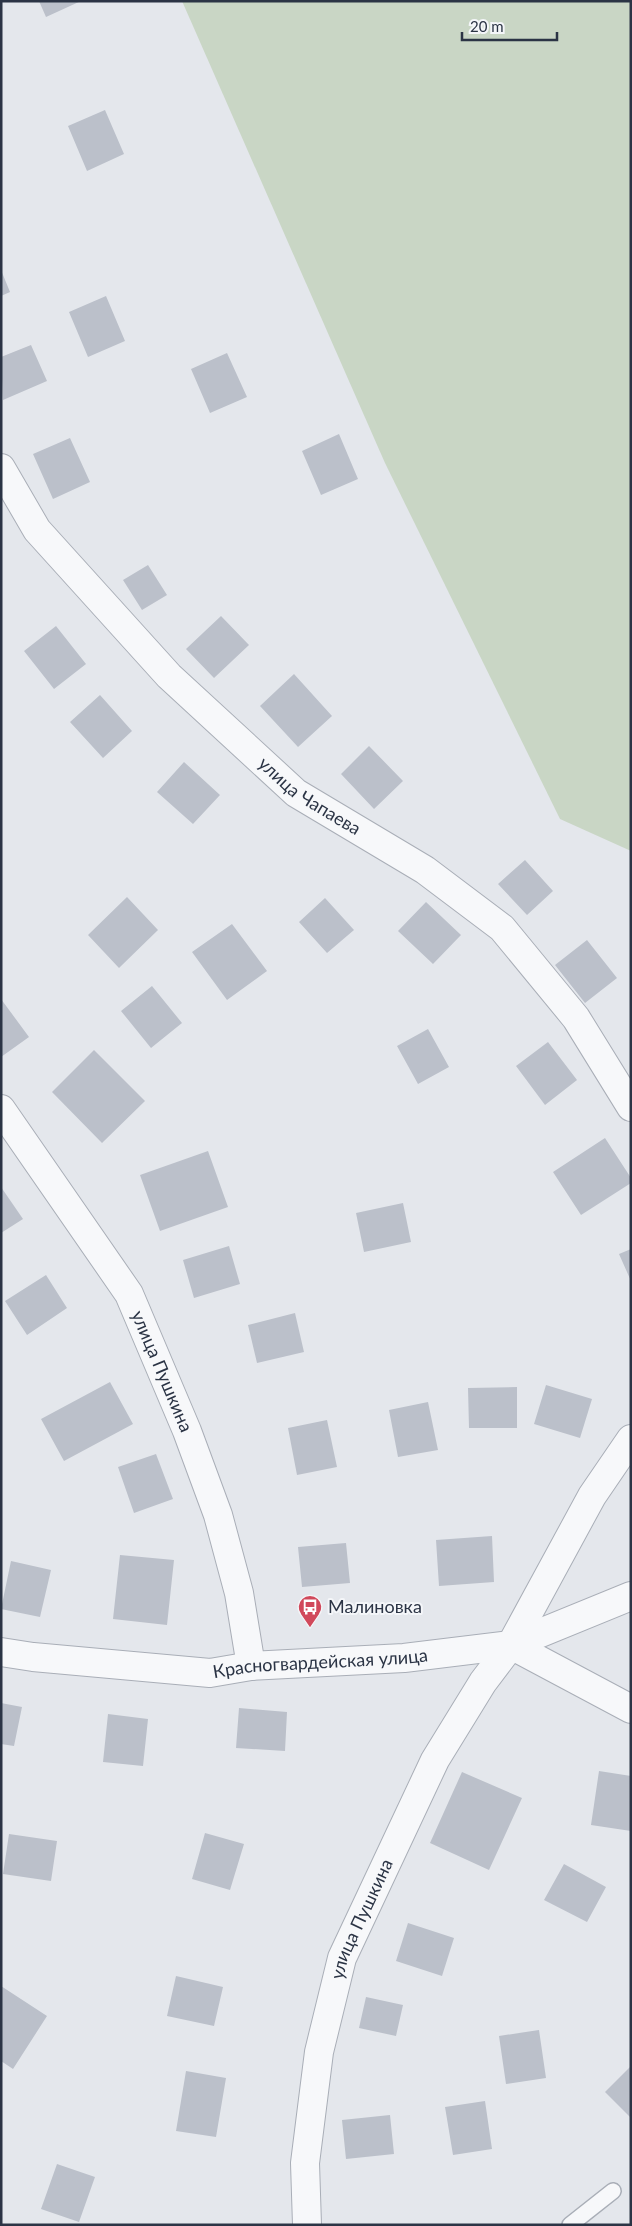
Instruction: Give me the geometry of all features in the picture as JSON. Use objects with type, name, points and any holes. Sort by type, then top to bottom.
[{"type":"street","name":"улица Чапаева","points":[[1,468],[37,530],[156,662],[289,787],[425,870],[502,928],[576,1018],[631,1107]]},
{"type":"street","name":"улица Пушкина","points":[[1,1109],[129,1294],[187,1431],[218,1515],[239,1593],[251,1666]]},
{"type":"street","name":"улица Пушкина","points":[[307,2225],[305,2163],[318,2062],[342,1958],[435,1760],[483,1682],[510,1645],[592,1496],[631,1439]]},
{"type":"street","name":"Красногвардейская улица","points":[[1,1652],[34,1657],[210,1673],[251,1666],[404,1658],[510,1645],[631,1596]]},
{"type":"street","points":[[510,1645],[631,1709]]},
{"type":"lane","points":[[570,2225],[613,2191]]},
{"type":"green space","points":[[182,1],[631,1],[631,851],[560,819],[385,463]]},
{"type":"building","points":[[39,1],[81,1],[46,17]]},
{"type":"building","points":[[105,110],[124,154],[87,171],[68,126]]},
{"type":"building","points":[[1,270],[10,292],[1,296]]},
{"type":"building","points":[[106,296],[125,341],[88,357],[69,312]]},
{"type":"building","points":[[31,345],[47,381],[3,400],[1,357]]},
{"type":"building","points":[[227,353],[247,397],[210,413],[191,369]]},
{"type":"building","points":[[339,434],[358,479],[321,495],[302,451]]},
{"type":"building","points":[[70,438],[90,482],[53,499],[33,454]]},
{"type":"building","points":[[148,565],[167,595],[142,610],[123,580]]},
{"type":"building","points":[[221,616],[249,645],[214,678],[186,649]]},
{"type":"building","points":[[56,626],[86,664],[54,689],[24,651]]},
{"type":"building","points":[[294,674],[332,716],[298,747],[260,706]]},
{"type":"building","points":[[100,695],[132,731],[103,758],[70,722]]},
{"type":"building","points":[[369,746],[403,781],[374,809],[341,774]]},
{"type":"building","points":[[184,762],[220,795],[193,824],[157,792]]},
{"type":"building","points":[[525,860],[553,891],[527,915],[498,884]]},
{"type":"building","points":[[127,897],[158,930],[119,968],[88,935]]},
{"type":"building","points":[[325,898],[354,930],[327,953],[299,922]]},
{"type":"building","points":[[426,902],[461,935],[433,964],[398,931]]},
{"type":"building","points":[[232,924],[267,971],[227,1000],[192,952]]},
{"type":"building","points":[[587,940],[617,978],[585,1003],[555,965]]},
{"type":"building","points":[[152,986],[182,1023],[151,1048],[121,1011]]},
{"type":"building","points":[[1,999],[29,1037],[1,1057]]},
{"type":"building","points":[[428,1029],[449,1067],[418,1084],[397,1046]]},
{"type":"building","points":[[548,1042],[577,1080],[545,1105],[516,1066]]},
{"type":"building","points":[[94,1050],[145,1101],[102,1143],[52,1092]]},
{"type":"building","points":[[605,1138],[631,1178],[631,1183],[581,1215],[553,1172]]},
{"type":"building","points":[[208,1151],[228,1207],[160,1231],[140,1175]]},
{"type":"building","points":[[1,1187],[23,1219],[1,1233]]},
{"type":"building","points":[[403,1203],[411,1242],[364,1252],[356,1213]]},
{"type":"building","points":[[229,1246],[240,1284],[194,1298],[183,1260]]},
{"type":"building","points":[[631,1249],[631,1281],[619,1254]]},
{"type":"building","points":[[46,1275],[67,1308],[27,1335],[5,1301]]},
{"type":"building","points":[[295,1313],[304,1352],[257,1363],[248,1325]]},
{"type":"building","points":[[110,1382],[133,1424],[64,1461],[41,1419]]},
{"type":"building","points":[[546,1385],[592,1399],[580,1438],[534,1424]]},
{"type":"building","points":[[517,1387],[517,1428],[469,1428],[468,1388]]},
{"type":"building","points":[[428,1402],[438,1450],[398,1457],[389,1410]]},
{"type":"building","points":[[327,1420],[337,1467],[297,1475],[288,1428]]},
{"type":"building","points":[[156,1454],[173,1499],[134,1513],[118,1467]]},
{"type":"building","points":[[492,1536],[494,1582],[439,1586],[436,1540]]},
{"type":"building","points":[[346,1543],[350,1583],[302,1587],[298,1547]]},
{"type":"building","points":[[120,1555],[174,1560],[167,1625],[113,1619]]},
{"type":"building","points":[[11,1561],[51,1570],[40,1617],[1,1609]]},
{"type":"building","points":[[1,1703],[22,1707],[14,1746],[1,1744]]},
{"type":"building","points":[[239,1708],[287,1712],[285,1751],[236,1748]]},
{"type":"building","points":[[108,1714],[148,1719],[143,1766],[103,1762]]},
{"type":"building","points":[[599,1771],[631,1776],[631,1831],[591,1825]]},
{"type":"building","points":[[462,1772],[522,1798],[489,1870],[430,1843]]},
{"type":"building","points":[[205,1833],[244,1844],[230,1890],[192,1879]]},
{"type":"building","points":[[9,1834],[57,1841],[51,1881],[3,1874]]},
{"type":"building","points":[[564,1864],[606,1887],[587,1922],[544,1900]]},
{"type":"building","points":[[408,1923],[454,1938],[442,1976],[396,1961]]},
{"type":"building","points":[[176,1976],[223,1987],[214,2026],[167,2016]]},
{"type":"building","points":[[1,1986],[47,2016],[13,2069],[1,2061]]},
{"type":"building","points":[[366,1997],[403,2005],[396,2036],[359,2028]]},
{"type":"building","points":[[539,2030],[546,2078],[506,2084],[499,2036]]},
{"type":"building","points":[[631,2066],[631,2118],[605,2092]]},
{"type":"building","points":[[186,2071],[226,2078],[216,2137],[176,2131]]},
{"type":"building","points":[[485,2101],[492,2149],[453,2155],[445,2107]]},
{"type":"building","points":[[390,2115],[394,2154],[346,2159],[342,2120]]},
{"type":"building","points":[[57,2164],[95,2177],[79,2222],[41,2209]]},
{"type":"place","name":"Малиновка","points":[[310,1628]]}]
